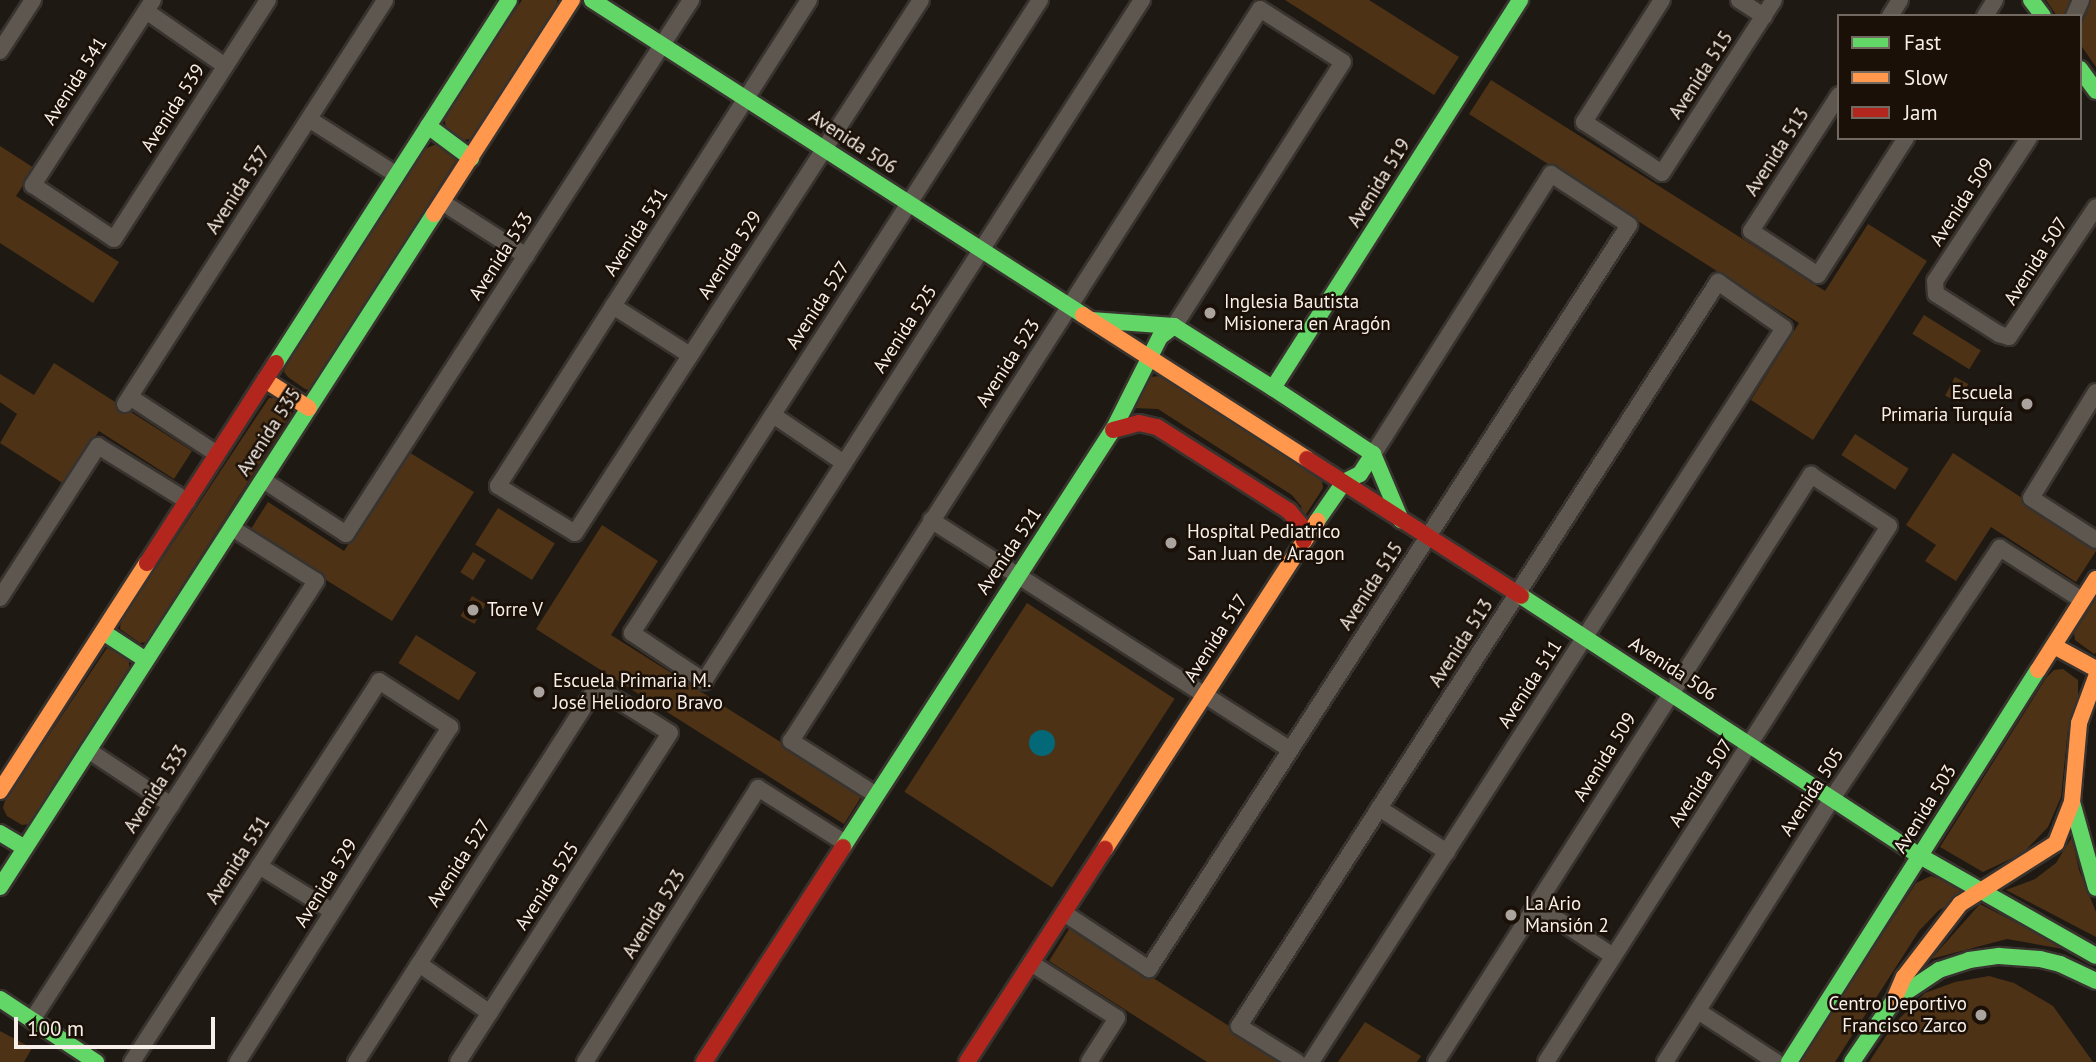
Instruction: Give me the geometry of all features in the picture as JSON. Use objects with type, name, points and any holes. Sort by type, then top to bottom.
[{"type":"street","points":[[0,51],[33,0]]},
{"type":"street","name":"Avenida 539","points":[[114,239],[268,0]]},
{"type":"street","name":"Avenida 537","points":[[217,454],[127,400],[386,0]]},
{"type":"street","name":"Avenida 535","points":[[0,791],[509,0]]},
{"type":"street","name":"Avenida 535","points":[[0,887],[572,0]]},
{"type":"street","name":"Avenida 506","points":[[592,0],[1751,744],[1920,856],[2096,956]]},
{"type":"street","name":"Avenida 533","points":[[263,480],[346,534],[691,0]]},
{"type":"street","name":"Avenida 531","points":[[575,533],[498,486],[808,0]]},
{"type":"street","name":"Avenida 529","points":[[575,533],[921,0]]},
{"type":"street","name":"Avenida 527","points":[[704,681],[632,633],[1040,0]]},
{"type":"street","name":"Avenida 525","points":[[704,681],[1142,0]]},
{"type":"street","name":"Avenida 519","points":[[1273,388],[1520,0]]},
{"type":"street","name":"Avenida 515","points":[[1662,0],[1584,122],[1662,173],[1774,0]]},
{"type":"street","points":[[1740,0],[1764,16]]},
{"type":"street","points":[[149,5],[225,66]]},
{"type":"street","name":"Avenida 541","points":[[114,239],[33,185],[149,5]]},
{"type":"street","name":"Avenida 523","points":[[876,795],[790,741],[1260,9],[1343,62]]},
{"type":"street","name":"Avenida 521","points":[[704,1062],[1113,430],[1151,360],[1160,337],[1174,326],[1343,62]]},
{"type":"street","points":[[2082,72],[2096,90]]},
{"type":"street","name":"Avenida 513","points":[[1837,98],[1751,231],[1818,275],[1905,140]]},
{"type":"street","points":[[309,119],[397,174]]},
{"type":"street","points":[[428,126],[471,158]]},
{"type":"street","name":"Avenida 509","points":[[2009,337],[1999,334],[1939,297],[1933,289],[1935,281],[2028,140]]},
{"type":"street","name":"Avenida 517","points":[[967,1062],[1304,541],[1344,482],[1360,474],[1551,174],[1629,225]]},
{"type":"street","points":[[442,202],[526,256]]},
{"type":"street","name":"Avenida 507","points":[[2009,337],[2096,207]]},
{"type":"street","name":"Avenida 515","points":[[1064,913],[1149,969],[1629,225]]},
{"type":"street","name":"Avenida 513","points":[[1297,1062],[1239,1026],[1718,282],[1784,328]]},
{"type":"street","points":[[613,306],[690,355]]},
{"type":"street","name":"Avenida 506","points":[[1091,320],[1174,326],[1373,454]]},
{"type":"street","name":"Avenida 511","points":[[1311,1062],[1784,328]]},
{"type":"street","points":[[265,380],[309,408]]},
{"type":"street","points":[[2096,392],[2031,498],[2096,540]]},
{"type":"street","points":[[773,415],[844,463]]},
{"type":"street","points":[[1113,430],[1139,424],[1157,427],[1289,511],[1300,524],[1304,541]]},
{"type":"street","points":[[0,598],[98,446],[187,501]]},
{"type":"street","points":[[1373,454],[1401,520]]},
{"type":"street","name":"Avenida 509","points":[[1436,1062],[1811,475]]},
{"type":"street","name":"Avenida 507","points":[[1546,1062],[1889,526],[1811,475]]},
{"type":"street","points":[[931,520],[1290,750]]},
{"type":"street","name":"Avenida 533","points":[[33,1020],[316,581],[232,528]]},
{"type":"street","name":"Avenida 505","points":[[1665,1062],[1833,797],[2000,548],[2082,600]]},
{"type":"street","name":"Avenida 503","points":[[1789,1062],[2096,579]]},
{"type":"street","points":[[103,632],[146,660]]},
{"type":"street","points":[[2054,646],[2096,669]]},
{"type":"street","points":[[1852,1062],[1894,1000],[1904,978],[1960,904],[1979,889],[2056,843],[2072,802],[2079,723],[2096,677]]},
{"type":"street","name":"Avenida 531","points":[[132,1062],[379,681],[450,727]]},
{"type":"street","name":"Avenida 527","points":[[356,1062],[597,687]]},
{"type":"street","name":"Avenida 525","points":[[458,1062],[670,733],[597,687]]},
{"type":"street","name":"Avenida 529","points":[[237,1062],[450,727]]},
{"type":"street","points":[[88,750],[171,806]]},
{"type":"street","name":"Avenida 523","points":[[584,1062],[758,788],[845,843]]},
{"type":"street","points":[[2072,802],[2096,888]]},
{"type":"street","points":[[1379,808],[1447,852]]},
{"type":"street","points":[[0,833],[25,848]]},
{"type":"street","points":[[260,866],[332,911]]},
{"type":"street","points":[[1536,906],[1613,956]]},
{"type":"street","points":[[1894,1000],[1939,970],[1969,960],[1999,956],[2060,964],[2096,981]]},
{"type":"street","points":[[1031,963],[1117,1018],[1089,1062]]},
{"type":"street","points":[[419,964],[490,1013]]},
{"type":"street","points":[[0,999],[96,1062]]},
{"type":"street","points":[[0,1011],[33,1020]]},
{"type":"street","points":[[1698,1011],[1776,1062]]},
{"type":"shaded area","points":[[522,0],[557,0],[558,8],[474,138],[464,140],[446,127],[444,118]]},
{"type":"shaded area","points":[[1285,0],[1369,0],[1459,57],[1434,95]]},
{"type":"shaded area","points":[[2046,0],[2073,0],[2068,14],[2056,14]]},
{"type":"shaded area","points":[[2086,0],[2096,0],[2096,67],[2082,47],[2082,14]]},
{"type":"shaded area","points":[[1491,80],[1825,291],[1868,224],[1927,261],[1813,440],[1751,400],[1799,323],[1469,114]]},
{"type":"shaded area","points":[[436,144],[456,160],[310,390],[305,389],[284,372],[287,364],[425,149]]},
{"type":"shaded area","points":[[0,146],[34,168],[16,196],[119,262],[93,303],[0,243]]},
{"type":"shaded area","points":[[1924,315],[1981,351],[1969,369],[1912,334]]},
{"type":"shaded area","points":[[54,363],[192,451],[174,479],[99,431],[64,484],[0,443],[17,414],[0,402],[0,374],[34,395]]},
{"type":"shaded area","points":[[1161,376],[1322,481],[1323,488],[1303,519],[1301,506],[1292,495],[1158,409],[1132,408],[1150,377]]},
{"type":"shaded area","points":[[1955,377],[1968,384],[1958,403],[1945,396]]},
{"type":"shaded area","points":[[269,398],[276,398],[292,413],[146,642],[140,643],[120,629],[121,621]]},
{"type":"shaded area","points":[[1855,434],[1909,469],[1895,490],[1841,455]]},
{"type":"shaded area","points":[[407,451],[474,492],[392,621],[249,532],[268,502],[344,551]]},
{"type":"shaded area","points":[[1953,453],[2096,546],[2096,551],[2076,582],[1991,527],[1956,581],[1925,561],[1936,545],[1906,525]]},
{"type":"shaded area","points":[[498,508],[555,544],[532,580],[475,544]]},
{"type":"shaded area","points":[[602,525],[658,561],[611,635],[863,794],[844,824],[536,629]]},
{"type":"shaded area","points":[[473,552],[486,560],[473,580],[460,572]]},
{"type":"shaded area","points":[[472,596],[486,604],[474,624],[460,616]]},
{"type":"shaded area","points":[[2096,599],[2094,654],[2075,640],[2074,633]]},
{"type":"shaded area","points":[[1027,603],[1175,699],[1052,888],[904,792]]},
{"type":"shaded area","points":[[416,635],[476,673],[459,701],[399,663]]},
{"type":"shaded area","points":[[107,648],[129,659],[129,672],[30,824],[22,825],[7,816],[3,808],[5,801]]},
{"type":"shaded area","points":[[2063,669],[2078,680],[2078,698],[2068,729],[2061,797],[2048,827],[2023,853],[1983,872],[1940,847],[2046,678],[2054,670]]},
{"type":"shaded area","points":[[2072,837],[2079,870],[2096,912],[2096,937],[2006,890],[2035,879],[2056,863]]},
{"type":"shaded area","points":[[1931,876],[1963,887],[1951,904],[1939,910],[1919,931],[1835,1062],[1799,1062],[1916,883]]},
{"type":"shaded area","points":[[1980,904],[2069,950],[2007,939],[1931,959]]},
{"type":"shaded area","points":[[1071,926],[1286,1062],[1207,1062],[1049,961]]},
{"type":"shaded area","name":"Centro Deportivo Francisco Zarco","points":[[1989,976],[2014,983],[2053,1006],[2093,1062],[1869,1062],[1894,1024],[1925,993],[1955,982]]},
{"type":"shaded area","points":[[1365,1022],[1421,1056],[1417,1062],[1338,1062]]},
{"type":"shaded area","points":[[0,1031],[32,1048],[24,1062],[0,1062]]},
{"type":"water","points":[[1042,730],[1052,733],[1055,743],[1052,753],[1042,756],[1032,753],[1029,743],[1032,733]]},
{"type":"traffic: fast","points":[[276,363],[509,0]]},
{"type":"traffic: fast","points":[[592,0],[1083,315]]},
{"type":"traffic: fast","points":[[1273,388],[1520,0]]},
{"type":"traffic: fast","points":[[2031,0],[2042,14]]},
{"type":"traffic: fast","points":[[2082,72],[2096,91]]},
{"type":"traffic: fast","points":[[428,126],[471,158]]},
{"type":"traffic: fast","points":[[0,887],[434,214]]},
{"type":"traffic: fast","points":[[1091,320],[1174,326],[1273,388],[1373,454],[1401,520]]},
{"type":"traffic: fast","points":[[843,847],[1113,430],[1160,337],[1174,326]]},
{"type":"traffic: fast","points":[[1317,521],[1344,482],[1360,474],[1373,454]]},
{"type":"traffic: fast","points":[[1521,596],[1920,856],[2096,956]]},
{"type":"traffic: fast","points":[[103,632],[146,660]]},
{"type":"traffic: fast","points":[[1789,1062],[2038,670]]},
{"type":"traffic: fast","points":[[2072,802],[2096,888]]},
{"type":"traffic: fast","points":[[0,833],[25,848]]},
{"type":"traffic: fast","points":[[1852,1062],[1894,1000],[1939,970],[1969,960],[1999,956],[2040,959],[2060,964],[2096,981]]},
{"type":"traffic: fast","points":[[0,999],[96,1062]]},
{"type":"traffic: slow","points":[[434,214],[572,0]]},
{"type":"traffic: slow","points":[[1083,315],[1307,459]]},
{"type":"traffic: slow","points":[[265,380],[309,408]]},
{"type":"traffic: slow","points":[[1105,849],[1317,521]]},
{"type":"traffic: slow","points":[[0,791],[147,563]]},
{"type":"traffic: slow","points":[[2038,670],[2096,579]]},
{"type":"traffic: slow","points":[[2054,646],[2096,669]]},
{"type":"traffic: slow","points":[[1894,1000],[1904,977],[1960,904],[2056,843],[2072,802],[2079,723],[2096,677]]},
{"type":"traffic: jam","points":[[147,563],[276,363]]},
{"type":"traffic: jam","points":[[1113,430],[1139,423],[1157,427],[1289,511],[1300,524],[1304,541]]},
{"type":"traffic: jam","points":[[1307,459],[1521,596]]},
{"type":"traffic: jam","points":[[704,1062],[843,847]]},
{"type":"traffic: jam","points":[[967,1062],[1105,849]]},
{"type":"place","name":"Inglesia Bautista Misionera en Aragón","points":[[1210,313]]},
{"type":"place","name":"Escuela Primaria Turquía","points":[[2027,404]]},
{"type":"place","name":"Hospital Pediatrico San Juan de Aragon","points":[[1171,543]]},
{"type":"place","name":"Torre V","points":[[473,610]]},
{"type":"place","name":"Escuela Primaria M. José Heliodoro Bravo","points":[[539,692]]},
{"type":"place","name":"La Ario Mansión 2","points":[[1511,915]]},
{"type":"place","name":"Centro Deportivo Francisco Zarco","points":[[1981,1015]]}]
